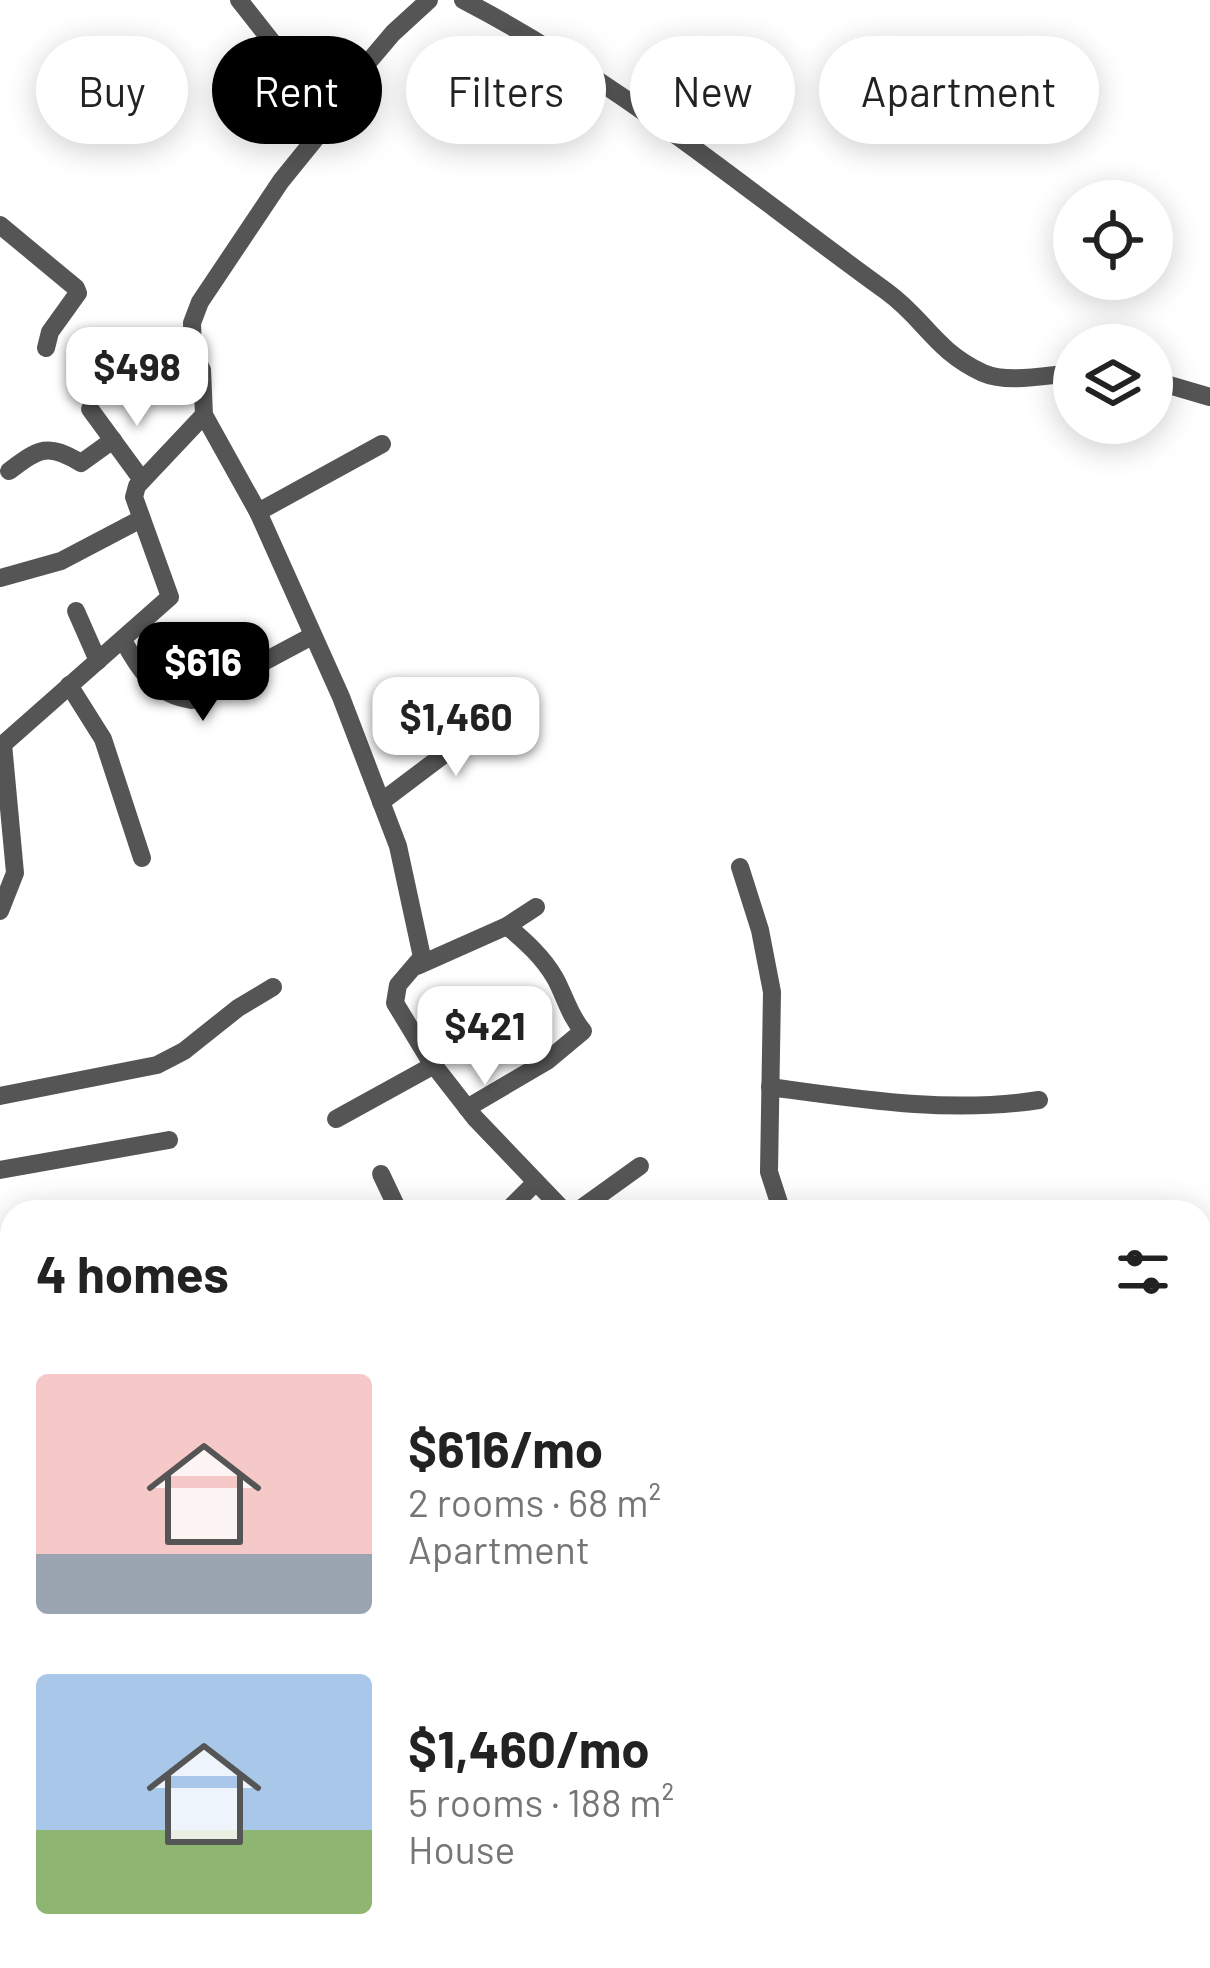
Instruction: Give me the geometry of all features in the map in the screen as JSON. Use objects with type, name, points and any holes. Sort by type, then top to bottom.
[{"type":"street","points":[[238,0],[267,36]]},
{"type":"street","points":[[382,47],[429,0]]},
{"type":"street","points":[[463,0],[521,30],[694,144],[898,300],[946,353],[989,376],[1053,374]]},
{"type":"street","points":[[311,144],[200,302],[192,323],[202,370],[204,415],[258,512],[341,697],[398,846],[422,957],[398,986],[395,1003],[467,1108],[553,1200]]},
{"type":"street","points":[[0,225],[78,292],[50,332],[46,348]]},
{"type":"street","points":[[116,348],[155,376],[196,359]]},
{"type":"street","points":[[1173,386],[1210,397]]},
{"type":"street","points":[[90,409],[142,480]]},
{"type":"street","points":[[0,911],[15,873],[2,745],[170,596],[134,497],[142,480],[204,415]]},
{"type":"street","points":[[9,472],[34,452],[47,449],[65,452],[81,463],[112,440]]},
{"type":"street","points":[[258,512],[382,444]]},
{"type":"street","points":[[0,578],[61,562],[141,519]]},
{"type":"street","points":[[76,611],[98,661]]},
{"type":"street","points":[[123,640],[157,689],[192,700],[312,636]]},
{"type":"street","points":[[69,685],[103,740],[142,858]]},
{"type":"street","points":[[381,802],[499,713]]},
{"type":"street","points":[[740,867],[760,930],[772,992],[769,1172],[778,1200]]},
{"type":"street","points":[[417,966],[536,908]]},
{"type":"street","points":[[467,1108],[547,1061],[583,1031],[571,1017],[554,976],[534,949],[507,926]]},
{"type":"street","points":[[0,1096],[158,1064],[184,1051],[273,987]]},
{"type":"street","points":[[336,1119],[434,1065]]},
{"type":"street","points":[[770,1087],[920,1103],[990,1106],[1039,1100]]},
{"type":"street","points":[[0,1170],[169,1140]]},
{"type":"street","points":[[593,1200],[640,1166]]},
{"type":"street","points":[[381,1174],[393,1200]]},
{"type":"street","points":[[518,1200],[536,1182]]}]
